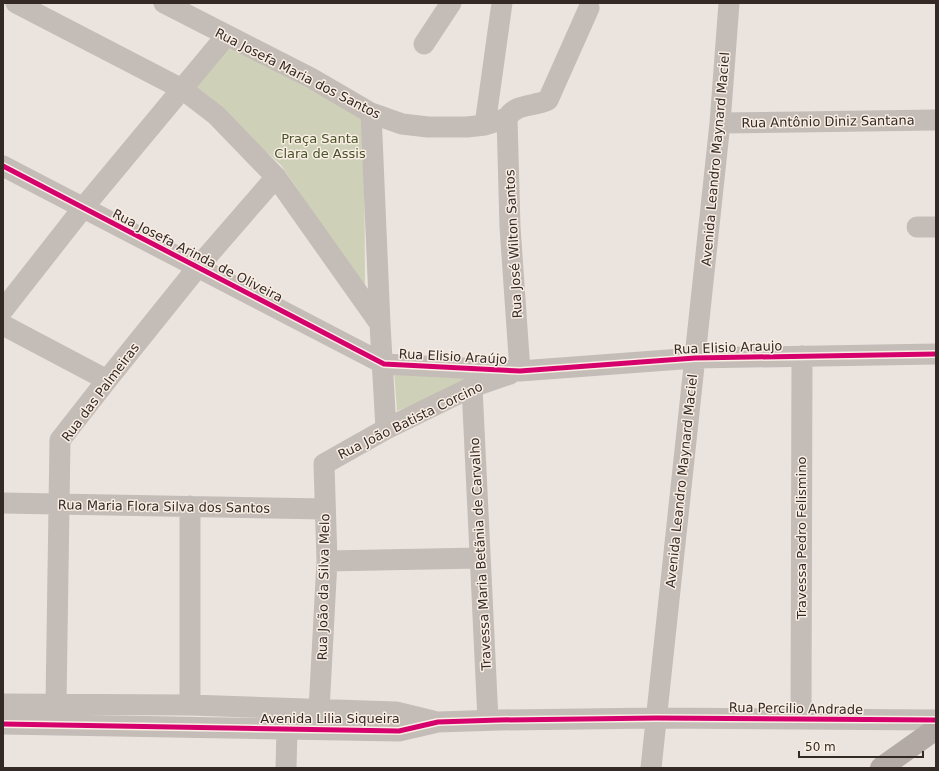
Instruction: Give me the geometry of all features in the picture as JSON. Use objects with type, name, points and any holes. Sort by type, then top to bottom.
[{"type":"main road","points":[[881,768],[936,729]]},
{"type":"street","points":[[16,3],[43,9],[182,89],[216,115],[276,177],[380,324]]},
{"type":"street","name":"Rua Josefa Maria dos Santos","points":[[164,3],[226,36],[311,78],[371,113],[402,124],[428,127],[467,127],[485,125],[507,118],[511,111],[516,109],[548,100],[589,8]]},
{"type":"street","points":[[424,44],[451,3]]},
{"type":"street","points":[[485,125],[502,3]]},
{"type":"street","name":"Avenida Leandro Maynard Maciel","points":[[651,768],[720,123],[729,3]]},
{"type":"street","points":[[3,310],[84,208],[226,36]]},
{"type":"street","points":[[371,113],[386,430]]},
{"type":"street","name":"Rua José Wilton Santos","points":[[507,118],[510,227],[520,371]]},
{"type":"street","name":"Rua Antônio Diniz Santana","points":[[720,123],[936,120]]},
{"type":"street","name":"Rua Josefa Arinda de Oliveira","points":[[3,166],[384,364]]},
{"type":"street","name":"Rua das Palmeiras","points":[[56,704],[60,440],[106,380],[198,268],[276,177]]},
{"type":"street","points":[[3,325],[106,380]]},
{"type":"street","name":"Rua Elisio Araujo","points":[[520,371],[695,358],[936,354]]},
{"type":"street","name":"Travessa Pedro Felismino","points":[[801,719],[802,356]]},
{"type":"street","name":"Rua Elisio Araújo","points":[[384,364],[520,371]]},
{"type":"street","name":"Rua João Batista Corcino","points":[[324,464],[386,430],[472,387],[520,371]]},
{"type":"street","name":"Travessa Maria Betãnia de Carvalho","points":[[472,387],[488,720]]},
{"type":"street","name":"Rua João da Silva Melo","points":[[319,710],[327,561],[324,464]]},
{"type":"street","name":"Rua Maria Flora Silva dos Santos","points":[[3,503],[325,508]]},
{"type":"street","points":[[190,506],[190,705]]},
{"type":"street","points":[[327,561],[480,558]]},
{"type":"street","name":"Avenida Lilia Siqueira","points":[[3,704],[190,705],[396,712],[438,722]]},
{"type":"street","name":"Rua Percilio Andrade","points":[[656,718],[936,720]]},
{"type":"street","name":"Avenida Lilia Siqueira","points":[[3,724],[399,731],[438,722],[656,718]]},
{"type":"street","points":[[286,768],[287,729]]},
{"type":"green space","name":"Praça Santa Clara de Assis","points":[[229,45],[364,119],[365,288],[281,165],[193,87]]},
{"type":"green space","points":[[394,370],[494,375],[397,411]]},
{"type":"cycle path","points":[[3,166],[384,364],[520,371],[695,358],[936,354]]},
{"type":"cycle path","points":[[3,724],[399,731],[438,722],[499,720],[656,718],[936,720]]}]
